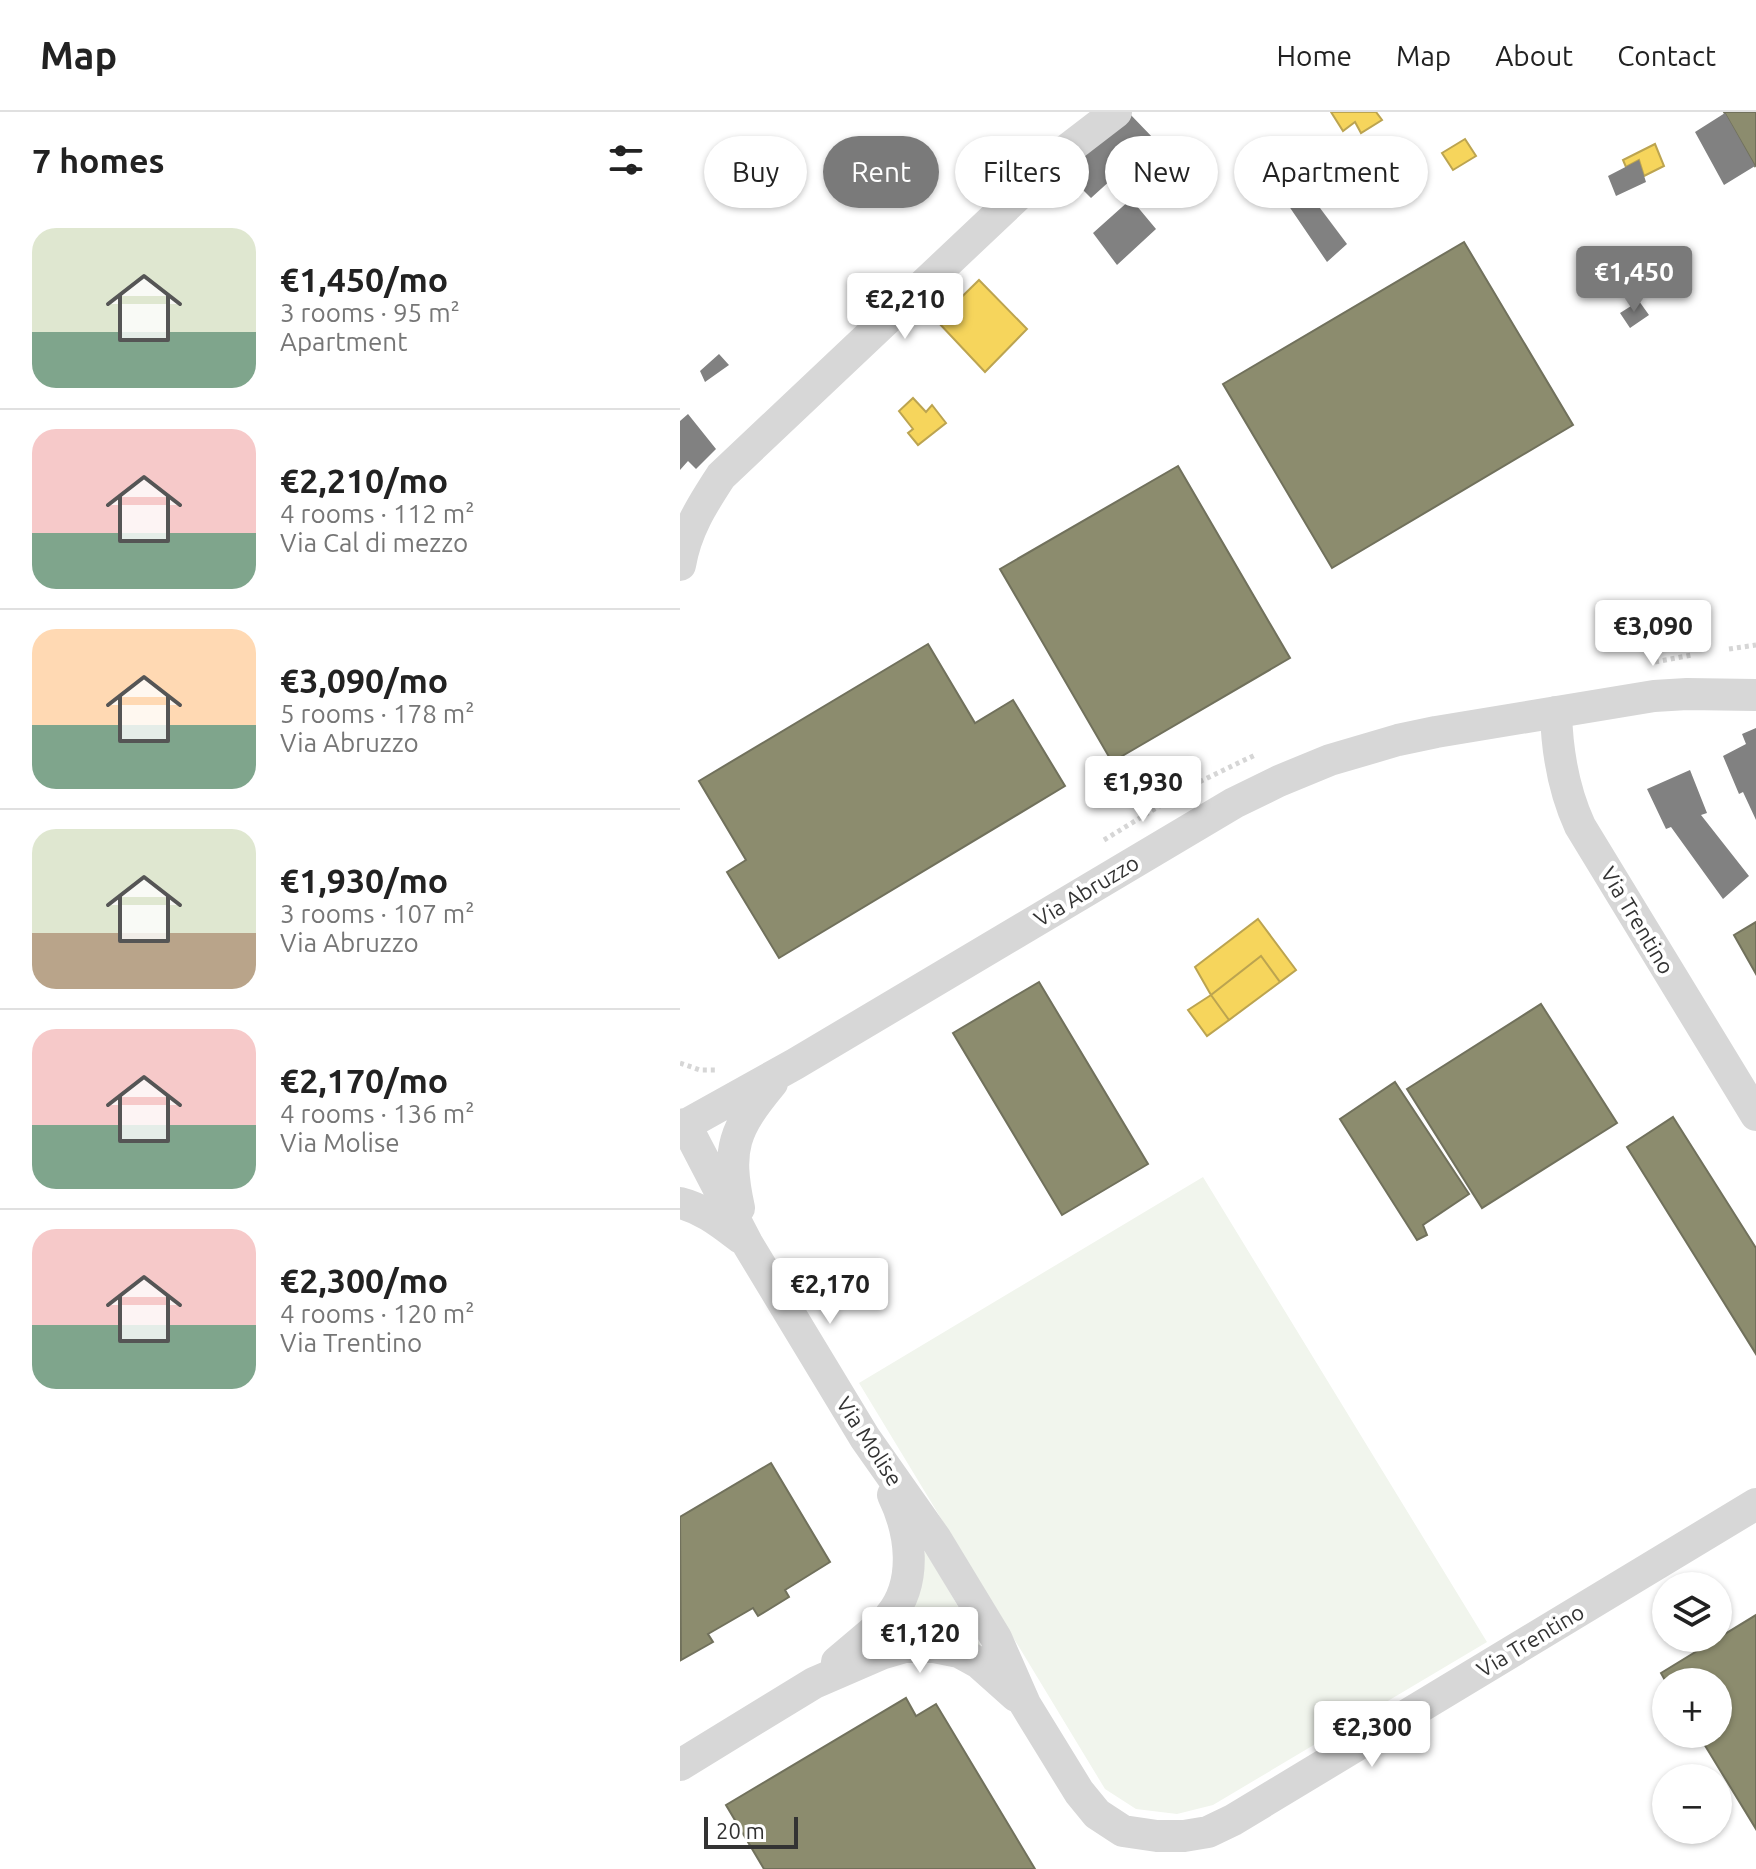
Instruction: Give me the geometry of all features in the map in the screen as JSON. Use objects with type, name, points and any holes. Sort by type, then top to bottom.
[{"type":"street","points":[[680,565],[682,550],[699,509],[721,476],[1064,152],[1116,112]]},
{"type":"street","name":"Via Abruzzo","points":[[683,1126],[782,1072],[1234,803],[1330,760],[1398,740],[1666,695],[1756,695]]},
{"type":"street","name":"Via Trentino","points":[[1556,712],[1565,789],[1580,826],[1756,1115]]},
{"type":"street","name":"Via Molise","points":[[747,1243],[734,1182],[735,1144],[748,1113],[782,1072]]},
{"type":"street","name":"Via Molise","points":[[683,1126],[747,1243],[865,1438],[936,1539],[996,1638]]},
{"type":"street","name":"Via Molise","points":[[680,1203],[712,1217],[747,1243]]},
{"type":"street","points":[[814,1683],[890,1617],[907,1578],[907,1531],[899,1507],[865,1438]]},
{"type":"street","name":"Via Trentino","points":[[996,1638],[1025,1704],[1079,1792],[1097,1814],[1123,1831],[1157,1836],[1208,1832],[1233,1820],[1756,1504]]},
{"type":"street","points":[[680,1765],[814,1683],[905,1647],[934,1647],[959,1652],[979,1663],[1025,1704]]},
{"type":"path","points":[[1729,649],[1756,645]]},
{"type":"shaded area","points":[[1203,1177],[1487,1642],[1213,1805],[1177,1814],[1136,1809],[1105,1789],[859,1383]]},
{"type":"shaded area","points":[[924,1551],[927,1553],[982,1648],[896,1634]]},
{"type":"building: Homes","points":[[1331,112],[1376,112],[1382,120],[1361,133],[1355,122],[1343,131]]},
{"type":"building: Homes","points":[[1465,139],[1476,156],[1453,170],[1442,153]]},
{"type":"building: Homes","points":[[1655,144],[1664,166],[1644,176],[1639,160],[1626,167],[1623,160]]},
{"type":"building: Homes","points":[[979,280],[1027,329],[985,372],[937,321]]},
{"type":"building: Homes","points":[[913,398],[926,412],[932,405],[946,423],[918,445],[908,433],[913,429],[899,411]]},
{"type":"building: Homes","points":[[1258,919],[1296,970],[1280,982],[1261,956],[1211,995],[1195,967]]},
{"type":"building: Homes","points":[[1261,956],[1280,982],[1229,1020],[1211,995]]},
{"type":"building: Homes","points":[[1211,995],[1229,1020],[1207,1036],[1188,1010]]},
{"type":"building: Industry","points":[[1724,112],[1756,112],[1755,166]]},
{"type":"building: Industry","points":[[1464,242],[1573,425],[1332,568],[1223,384]]},
{"type":"building: Industry","points":[[1178,466],[1290,658],[1112,762],[1000,569]]},
{"type":"building: Industry","points":[[928,644],[975,723],[1013,700],[1065,786],[779,958],[727,872],[746,860],[699,781]]},
{"type":"building: Industry","points":[[1756,922],[1756,974],[1734,935]]},
{"type":"building: Industry","points":[[1039,982],[1148,1164],[1062,1215],[953,1033]]},
{"type":"building: Industry","points":[[1541,1004],[1617,1123],[1482,1208],[1407,1089]]},
{"type":"building: Industry","points":[[1395,1082],[1469,1194],[1423,1225],[1427,1235],[1417,1240],[1340,1119]]},
{"type":"building: Industry","points":[[1673,1117],[1756,1248],[1756,1354],[1627,1147]]},
{"type":"building: Industry","points":[[771,1463],[830,1562],[785,1590],[789,1597],[758,1616],[753,1608],[708,1634],[713,1642],[681,1660],[680,1517]]},
{"type":"building: Industry","points":[[1756,1615],[1756,1829],[1732,1790],[1732,1764],[1716,1764],[1707,1748],[1732,1748],[1732,1668],[1669,1668],[1695,1652],[1732,1652],[1732,1630]]},
{"type":"building: Industry","points":[[906,1698],[916,1716],[936,1704],[1035,1869],[764,1869],[726,1805]]},
{"type":"building: Other","points":[[1128,112],[1151,136],[1105,136],[1105,185],[1091,198],[1089,139]]},
{"type":"building: Other","points":[[1725,113],[1755,166],[1724,185],[1695,132]]},
{"type":"building: Other","points":[[1639,160],[1646,182],[1616,196],[1608,176]]},
{"type":"building: Other","points":[[1121,208],[1138,208],[1156,229],[1117,265],[1093,233]]},
{"type":"building: Other","points":[[1290,208],[1320,208],[1347,244],[1327,262]]},
{"type":"building: Other","points":[[1639,301],[1649,315],[1630,328],[1620,313]]},
{"type":"building: Other","points":[[719,354],[729,365],[705,382],[700,371]]},
{"type":"building: Other","points":[[688,414],[716,449],[696,469],[688,461],[680,470],[680,421]]},
{"type":"building: Other","points":[[1756,728],[1756,820],[1743,792],[1739,794],[1723,756],[1746,744],[1742,734]]},
{"type":"building: Other","points":[[1690,770],[1707,813],[1701,815],[1749,876],[1723,899],[1671,827],[1666,829],[1647,789]]}]
